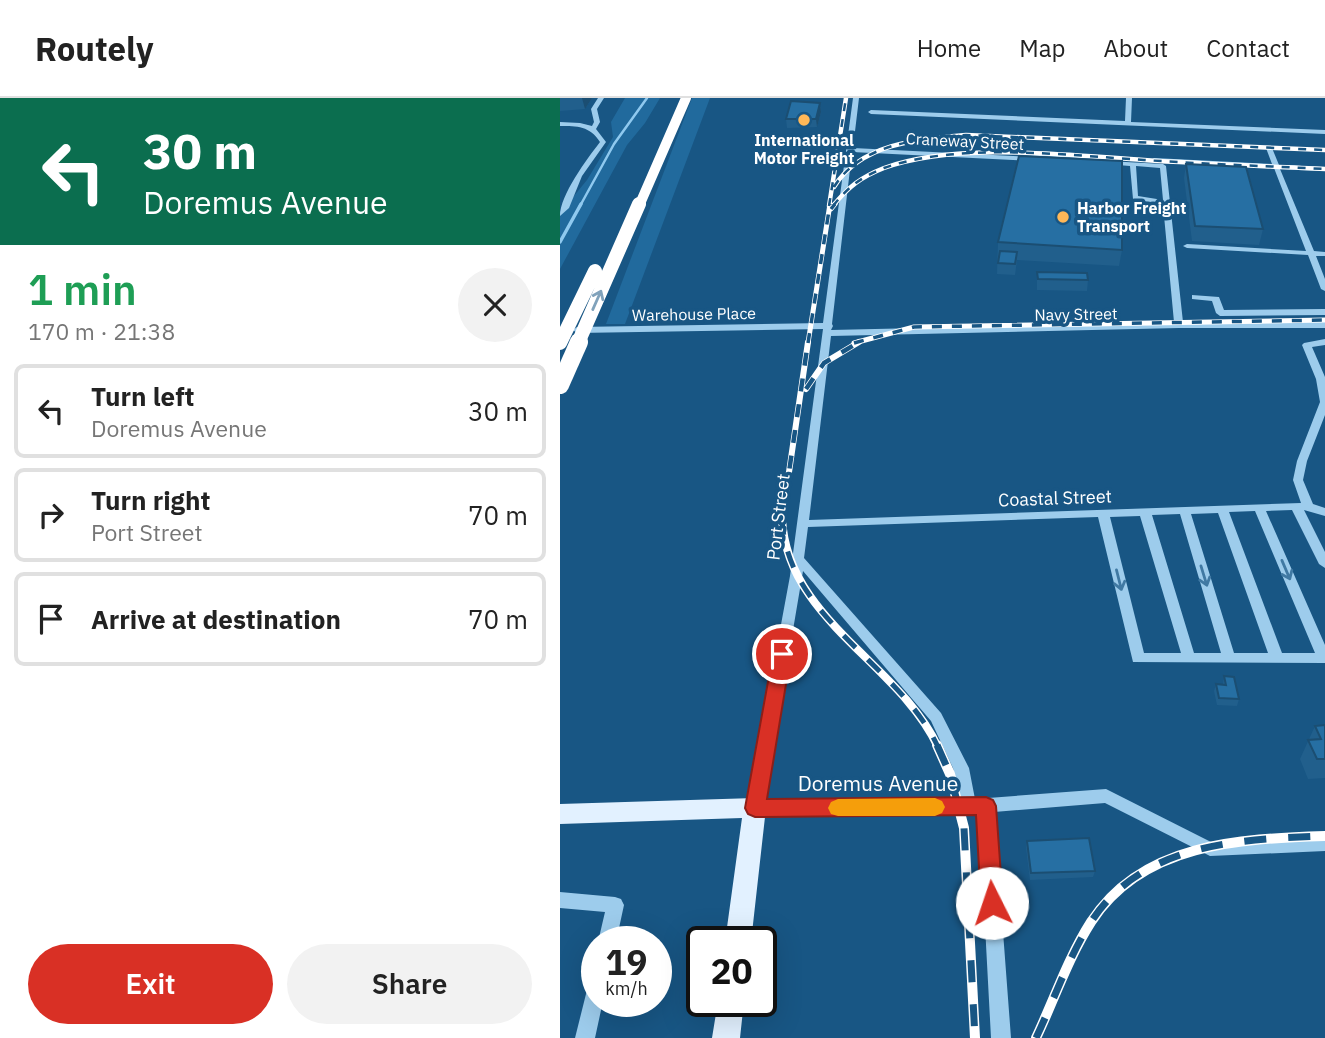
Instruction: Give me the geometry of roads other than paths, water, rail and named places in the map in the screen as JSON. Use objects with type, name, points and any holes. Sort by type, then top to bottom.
[{"type":"highway","points":[[560,343],[677,98]]},
{"type":"highway","points":[[560,385],[686,98]]},
{"type":"main road","name":"Doremus Avenue","points":[[560,814],[755,808]]},
{"type":"main road","name":"Port Street","points":[[740,926],[755,808]]},
{"type":"main road","points":[[726,1038],[729,1017]]},
{"type":"street","points":[[593,129],[597,122],[594,109],[601,98]]},
{"type":"street","name":"Port Street","points":[[755,808],[798,558],[856,98]]},
{"type":"street","points":[[1128,123],[1129,98]]},
{"type":"street","points":[[871,112],[1325,132]]},
{"type":"street","points":[[560,124],[587,125],[598,133],[603,142],[579,176],[560,214]]},
{"type":"street","points":[[1269,148],[1325,289]]},
{"type":"street","name":"Craneway Street","points":[[849,150],[1163,166],[1167,203]]},
{"type":"street","name":"Craneway Street","points":[[1024,154],[1325,169]]},
{"type":"street","points":[[1133,164],[1135,198],[1167,203],[1179,325]]},
{"type":"street","points":[[1187,246],[1325,254]]},
{"type":"street","points":[[1195,297],[1216,299],[1220,313],[1325,312]]},
{"type":"street","name":"Navy Street","points":[[828,330],[1325,325]]},
{"type":"street","name":"Warehouse Place","points":[[560,331],[828,330]]},
{"type":"street","points":[[1325,342],[1307,345],[1321,379],[1325,402],[1301,461],[1298,480],[1302,506],[1325,564]]},
{"type":"street","points":[[1302,506],[1325,512]]},
{"type":"street","name":"Coastal Street","points":[[802,524],[1302,506]]},
{"type":"street","points":[[1103,513],[1138,658],[1324,658],[1259,508]]},
{"type":"street","points":[[1222,509],[1277,658]]},
{"type":"street","points":[[1184,510],[1229,658]]},
{"type":"street","points":[[1145,512],[1189,658]]},
{"type":"street","points":[[798,558],[841,611],[936,717],[961,768],[977,806],[1001,1038]]},
{"type":"street","points":[[977,806],[1106,796],[1210,849],[1325,844]]},
{"type":"street","name":"Doremus Avenue","points":[[755,808],[977,806]]},
{"type":"street","points":[[560,900],[615,905],[610,926]]},
{"type":"street","points":[[585,1038],[590,1017]]},
{"type":"waterway","points":[[580,206],[614,144],[647,98]]},
{"type":"waterway","points":[[560,242],[581,204]]},
{"type":"railway","points":[[829,206],[846,98]]},
{"type":"railway","points":[[834,187],[845,172],[875,152],[911,142],[966,135],[1325,150]]},
{"type":"railway","points":[[833,206],[856,183],[876,171],[913,160],[945,155],[1047,153],[1325,169]]},
{"type":"railway","points":[[808,343],[830,204]]},
{"type":"railway","points":[[831,209],[835,204]]},
{"type":"railway","points":[[854,343],[914,327],[1325,320]]},
{"type":"railway","points":[[782,519],[808,342]]},
{"type":"railway","points":[[806,389],[824,363],[859,342]]},
{"type":"railway","points":[[782,519],[788,553],[803,585],[823,613],[898,690],[920,717],[938,746]]},
{"type":"railway","points":[[938,746],[950,774],[964,828],[975,1038]]},
{"type":"railway","points":[[1036,1038],[1068,965],[1091,922],[1112,896],[1137,876],[1165,861],[1195,850],[1259,840],[1325,836]]},
{"type":"place","name":"International Motor Freight","points":[[804,120]]},
{"type":"place","name":"Harbor Freight Transport","points":[[1063,217]]}]
